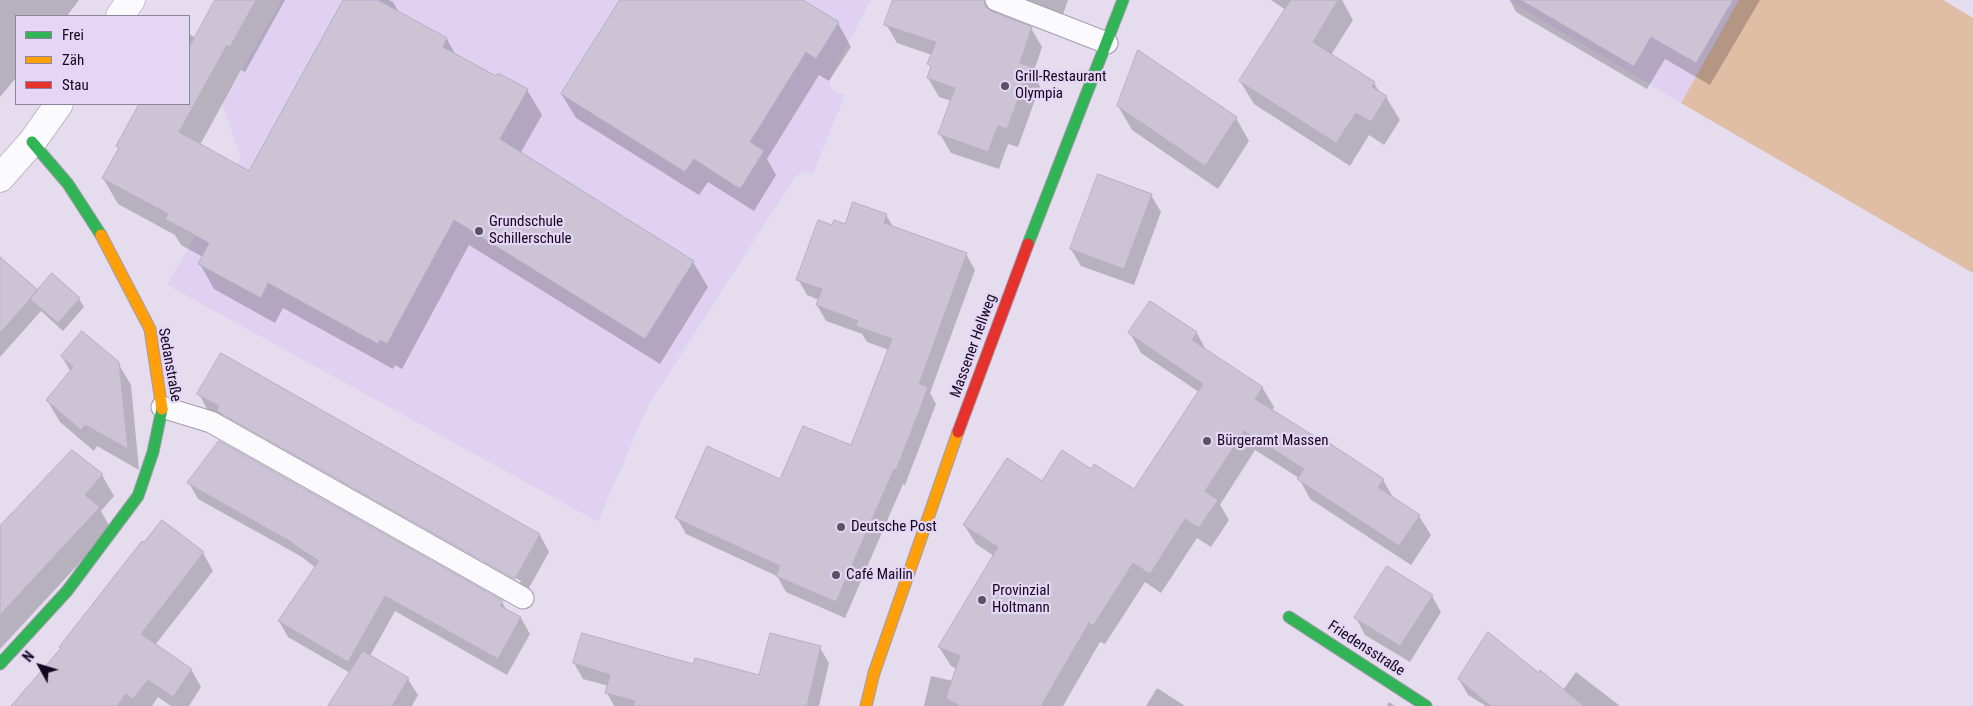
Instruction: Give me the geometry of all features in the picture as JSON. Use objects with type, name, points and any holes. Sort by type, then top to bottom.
[{"type":"street","points":[[121,15],[131,0]]},
{"type":"street","name":"Massener Hellweg","points":[[866,706],[874,673],[955,438],[1028,242],[1123,0]]},
{"type":"street","points":[[0,178],[32,142],[58,105]]},
{"type":"street","name":"Sedanstraße","points":[[0,664],[67,591],[138,496],[154,452],[162,408],[150,329],[104,240],[68,184],[32,142]]},
{"type":"street","name":"Friedensstraße","points":[[1289,617],[1426,706]]},
{"type":"lane","points":[[996,0],[1107,43]]},
{"type":"lane","points":[[162,408],[211,422],[524,598]]},
{"type":"shaded area","name":"Grundschule Schillerschule","points":[[282,0],[871,0],[829,80],[832,90],[845,95],[813,174],[803,172],[795,177],[648,406],[598,522],[167,285],[241,157],[222,105]]},
{"type":"shaded area","points":[[1508,0],[1740,0],[1681,103]]},
{"type":"shaded area","points":[[1739,0],[1943,0],[1973,18],[1973,273],[1681,103]]},
{"type":"building","points":[[215,0],[256,0],[230,47],[227,45],[179,132],[249,171],[343,0],[378,0],[447,38],[443,47],[496,76],[498,73],[528,89],[500,139],[694,261],[645,339],[454,220],[387,344],[380,340],[378,344],[268,283],[261,298],[198,264],[209,243],[165,219],[168,214],[102,178],[119,148],[116,146],[138,105],[190,105],[190,46]]},
{"type":"building","points":[[620,0],[803,0],[839,22],[816,59],[806,52],[750,142],[764,151],[740,189],[694,159],[685,172],[561,94]]},
{"type":"building","points":[[893,0],[984,0],[986,7],[991,11],[1032,27],[1020,63],[1030,66],[1007,129],[998,126],[988,152],[938,134],[955,88],[927,78],[931,66],[927,64],[936,42],[884,25]]},
{"type":"building","points":[[1291,0],[1338,0],[1313,42],[1375,82],[1372,87],[1387,96],[1371,122],[1356,113],[1336,143],[1239,81]]},
{"type":"building","points":[[1521,0],[1733,0],[1696,63],[1651,37],[1634,66]]},
{"type":"building","points":[[1138,50],[1237,117],[1205,166],[1117,106]]},
{"type":"building","points":[[1098,174],[1152,194],[1124,269],[1070,249]]},
{"type":"building","points":[[853,202],[887,214],[884,223],[967,253],[919,384],[928,387],[920,409],[896,470],[894,469],[836,602],[776,576],[780,566],[675,518],[707,446],[780,479],[803,426],[851,445],[892,339],[856,326],[858,321],[816,305],[822,289],[796,280],[818,220],[832,225],[834,220],[845,224]]},
{"type":"building","points":[[0,257],[38,290],[0,333]]},
{"type":"building","points":[[52,273],[80,298],[58,323],[30,299]]},
{"type":"building","points":[[1150,301],[1197,332],[1192,340],[1263,387],[1255,399],[1322,441],[1323,439],[1384,479],[1378,487],[1420,515],[1399,546],[1297,479],[1304,469],[1244,431],[1205,491],[1218,500],[1199,528],[1185,519],[1150,574],[1133,563],[1093,626],[1089,623],[1041,706],[960,706],[946,698],[960,656],[938,647],[998,547],[963,525],[1007,458],[1042,481],[1062,450],[1091,469],[1094,464],[1134,489],[1203,384],[1128,333]]},
{"type":"building","points":[[82,331],[119,362],[128,449],[85,425],[81,430],[46,400],[73,367],[61,356]]},
{"type":"building","points":[[221,353],[540,534],[515,579],[220,413],[217,410],[219,406],[197,394]]},
{"type":"building","points":[[219,441],[503,601],[500,606],[521,617],[498,659],[385,596],[348,662],[278,621],[319,561],[293,543],[187,483]]},
{"type":"building","points":[[72,450],[103,474],[85,495],[100,507],[0,615],[0,526]]},
{"type":"building","points":[[162,520],[204,552],[141,634],[192,669],[173,697],[148,680],[133,699],[126,694],[117,706],[11,706],[61,648],[59,647],[142,541],[144,542]]},
{"type":"building","points":[[1387,566],[1433,595],[1400,646],[1354,618]]},
{"type":"building","points":[[1488,632],[1539,673],[1540,670],[1584,706],[1491,706],[1458,679]]},
{"type":"building","points":[[582,633],[693,664],[695,658],[759,675],[770,633],[821,646],[807,706],[633,706],[635,701],[605,693],[610,675],[573,663]]},
{"type":"building","points":[[363,651],[409,678],[392,706],[328,706]]},
{"type":"traffic: fast","points":[[1028,244],[1123,0]]},
{"type":"traffic: fast","points":[[32,142],[68,184],[101,235]]},
{"type":"traffic: fast","points":[[0,664],[67,591],[138,496],[153,452],[162,409]]},
{"type":"traffic: fast","points":[[1289,617],[1426,706]]},
{"type":"traffic: slow","points":[[101,235],[150,329],[162,409]]},
{"type":"traffic: slow","points":[[866,706],[874,673],[958,432]]},
{"type":"traffic: jam","points":[[958,432],[1028,244]]},
{"type":"place","name":"Grill-Restaurant Olympia","points":[[1005,86]]},
{"type":"place","name":"Grundschule Schillerschule","points":[[479,231]]},
{"type":"place","name":"Bürgeramt Massen","points":[[1207,441]]},
{"type":"place","name":"Deutsche Post","points":[[841,527]]},
{"type":"place","name":"Café Mailin","points":[[836,575]]},
{"type":"place","name":"Provinzial Holtmann","points":[[982,600]]}]
